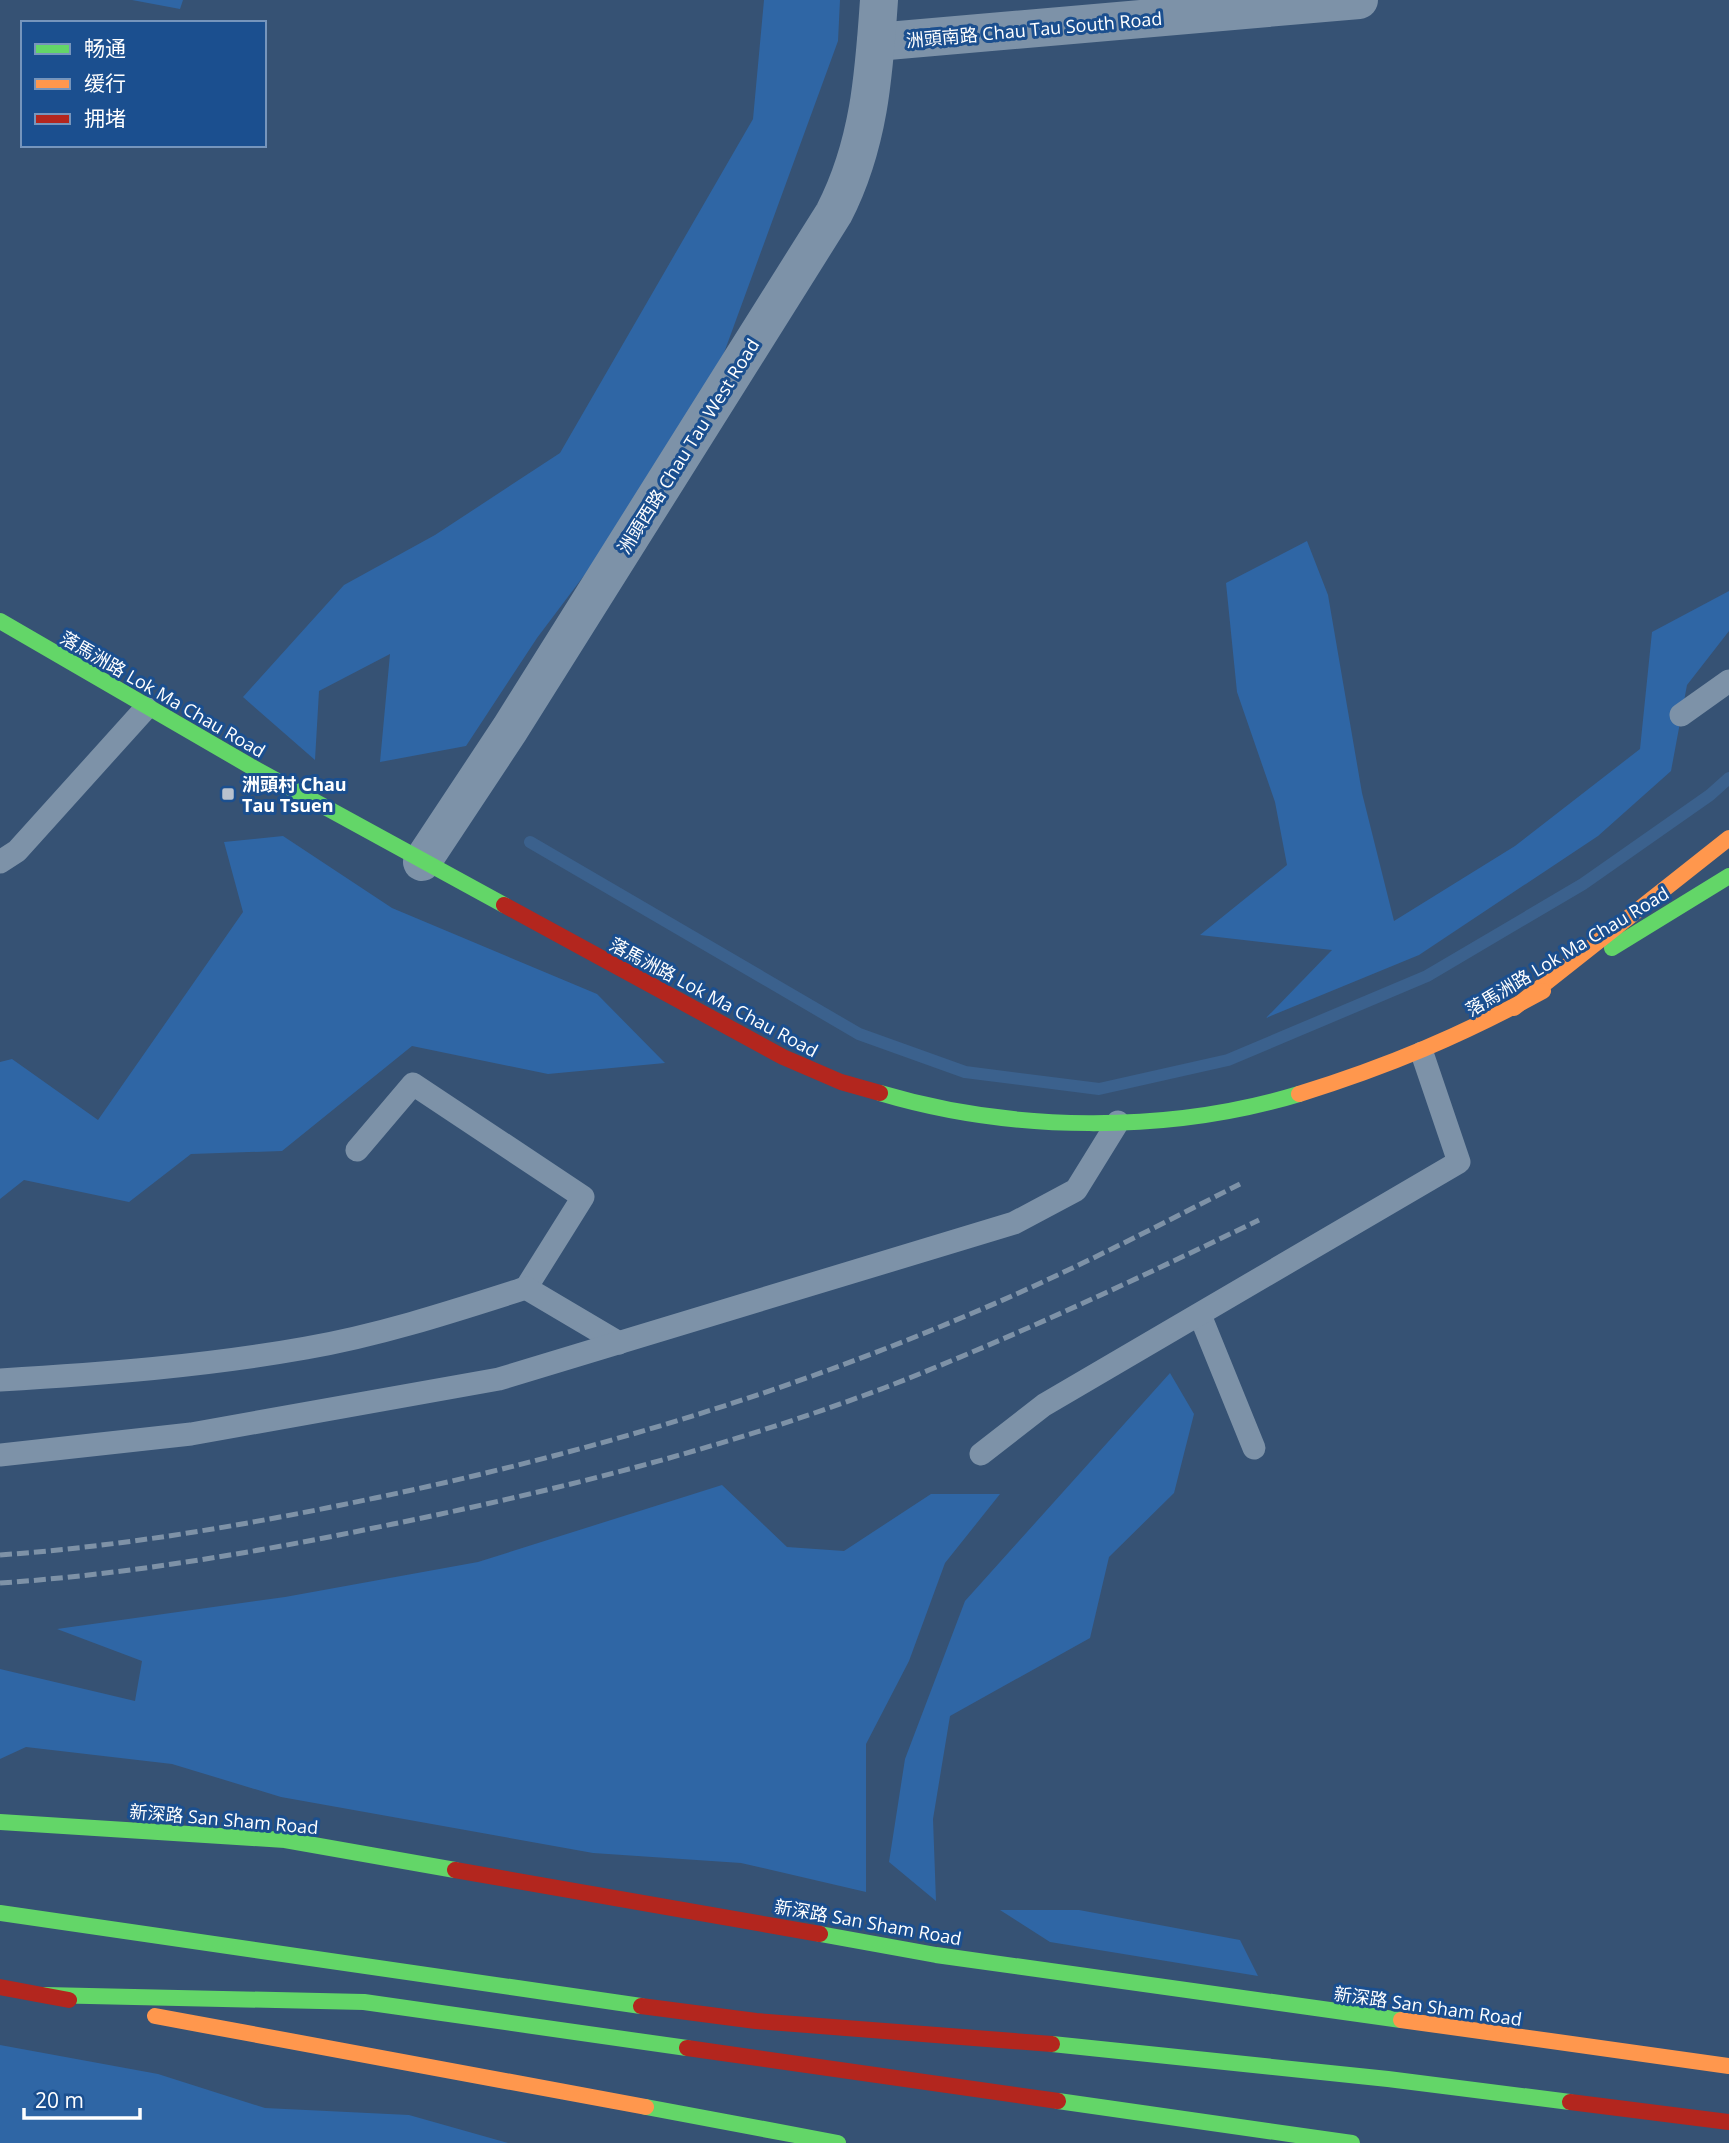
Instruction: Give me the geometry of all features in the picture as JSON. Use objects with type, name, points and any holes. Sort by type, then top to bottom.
[{"type":"main road","name":"落馬洲路 Lok Ma Chau Road","points":[[0,621],[146,708],[768,1050],[845,1083],[974,1116],[1020,1121],[1118,1122],[1180,1115],[1286,1096],[1360,1075],[1422,1053],[1514,1008],[1729,876]]},
{"type":"main road","points":[[1514,1008],[1729,838]]},
{"type":"main road","name":"新深路 San Sham Road","points":[[0,1822],[285,1840],[936,1955],[1729,2066]]},
{"type":"main road","points":[[0,1913],[406,1974],[756,2021],[1116,2050],[1388,2079],[1729,2122]]},
{"type":"main road","points":[[0,1987],[838,2143]]},
{"type":"main road","points":[[45,1995],[364,2002],[1352,2143]]},
{"type":"main road","points":[[756,2021],[862,2046]]},
{"type":"main road","points":[[968,2071],[1153,2116]]},
{"type":"street","name":"洲頭西路 Chau Tau West Road","points":[[422,862],[517,717],[834,213],[851,177],[864,136],[879,0]]},
{"type":"street","name":"洲頭南路 Chau Tau South Road","points":[[876,42],[1359,0]]},
{"type":"lane","points":[[1681,715],[1729,681]]},
{"type":"lane","points":[[0,862],[17,851],[146,708]]},
{"type":"lane","points":[[981,1454],[1044,1405],[1459,1162],[1422,1053]]},
{"type":"lane","points":[[0,1380],[215,1362],[309,1348],[425,1320],[526,1288],[583,1197],[413,1084],[357,1150]]},
{"type":"lane","points":[[0,1455],[191,1434],[499,1379],[1014,1223],[1076,1190],[1118,1122]]},
{"type":"lane","points":[[526,1288],[619,1343]]},
{"type":"lane","points":[[1200,1315],[1254,1448]]},
{"type":"shaded area","points":[[132,0],[183,0],[180,9]]},
{"type":"shaded area","points":[[764,0],[840,0],[838,41],[698,424],[537,638],[466,746],[380,762],[390,654],[319,691],[315,760],[243,697],[344,585],[435,535],[560,453],[753,119]]},
{"type":"shaded area","points":[[1307,541],[1328,595],[1362,793],[1394,921],[1515,846],[1640,749],[1652,632],[1729,591],[1729,631],[1687,685],[1671,771],[1598,836],[1419,955],[1266,1018],[1332,950],[1200,935],[1287,865],[1275,802],[1237,692],[1226,583]]},
{"type":"shaded area","points":[[283,836],[392,908],[597,994],[665,1063],[548,1074],[412,1046],[282,1151],[191,1154],[129,1202],[24,1180],[0,1199],[0,1062],[12,1059],[98,1120],[243,912],[224,842]]},
{"type":"shaded area","points":[[1170,1373],[1194,1414],[1174,1493],[1109,1557],[1090,1638],[950,1716],[933,1819],[936,1901],[889,1862],[905,1759],[965,1601]]},
{"type":"shaded area","points":[[722,1485],[787,1547],[844,1551],[931,1494],[1000,1494],[945,1563],[909,1661],[866,1744],[866,1892],[741,1863],[593,1853],[281,1797],[172,1764],[26,1747],[0,1759],[0,1669],[135,1701],[142,1661],[57,1629],[285,1597],[478,1562]]},
{"type":"shaded area","points":[[1000,1910],[1079,1910],[1240,1940],[1258,1976],[1050,1942]]},
{"type":"shaded area","points":[[0,2045],[158,2074],[265,2108],[409,2115],[508,2143],[0,2143]]},
{"type":"waterway","points":[[530,842],[859,1034],[965,1072],[1099,1089],[1228,1060],[1427,976],[1583,884],[1710,795],[1729,778]]},
{"type":"railway","points":[[0,1555],[142,1540],[329,1508],[528,1462],[679,1420],[829,1370],[975,1312],[1075,1267],[1240,1184]]},
{"type":"railway","points":[[0,1583],[99,1574],[296,1543],[517,1497],[641,1466],[764,1430],[932,1369],[1073,1308],[1259,1220]]},
{"type":"traffic: fast","points":[[0,621],[250,766],[504,905]]},
{"type":"traffic: fast","points":[[1612,948],[1729,876]]},
{"type":"traffic: fast","points":[[880,1093],[930,1106],[982,1115],[1089,1123],[1143,1122],[1196,1116],[1299,1094]]},
{"type":"traffic: fast","points":[[0,1822],[285,1840],[455,1870]]},
{"type":"traffic: fast","points":[[0,1913],[641,2006]]},
{"type":"traffic: fast","points":[[820,1934],[936,1955],[1401,2020]]},
{"type":"traffic: fast","points":[[45,1995],[364,2002],[687,2048]]},
{"type":"traffic: fast","points":[[1052,2044],[1388,2079],[1570,2102]]},
{"type":"traffic: fast","points":[[1058,2101],[1352,2143]]},
{"type":"traffic: fast","points":[[646,2107],[838,2143]]},
{"type":"traffic: slow","points":[[1514,1008],[1729,838]]},
{"type":"traffic: slow","points":[[1299,1094],[1424,1049],[1543,991]]},
{"type":"traffic: slow","points":[[155,2016],[646,2107]]},
{"type":"traffic: slow","points":[[1401,2020],[1729,2066]]},
{"type":"traffic: jam","points":[[504,905],[783,1057],[841,1082],[880,1093]]},
{"type":"traffic: jam","points":[[455,1870],[820,1934]]},
{"type":"traffic: jam","points":[[0,1987],[69,2000]]},
{"type":"traffic: jam","points":[[641,2006],[756,2021],[1052,2044]]},
{"type":"traffic: jam","points":[[687,2048],[1058,2101]]},
{"type":"traffic: jam","points":[[1570,2102],[1729,2122]]},
{"type":"place","name":"洲頭村 Chau Tau Tsuen","points":[[228,794]]}]
